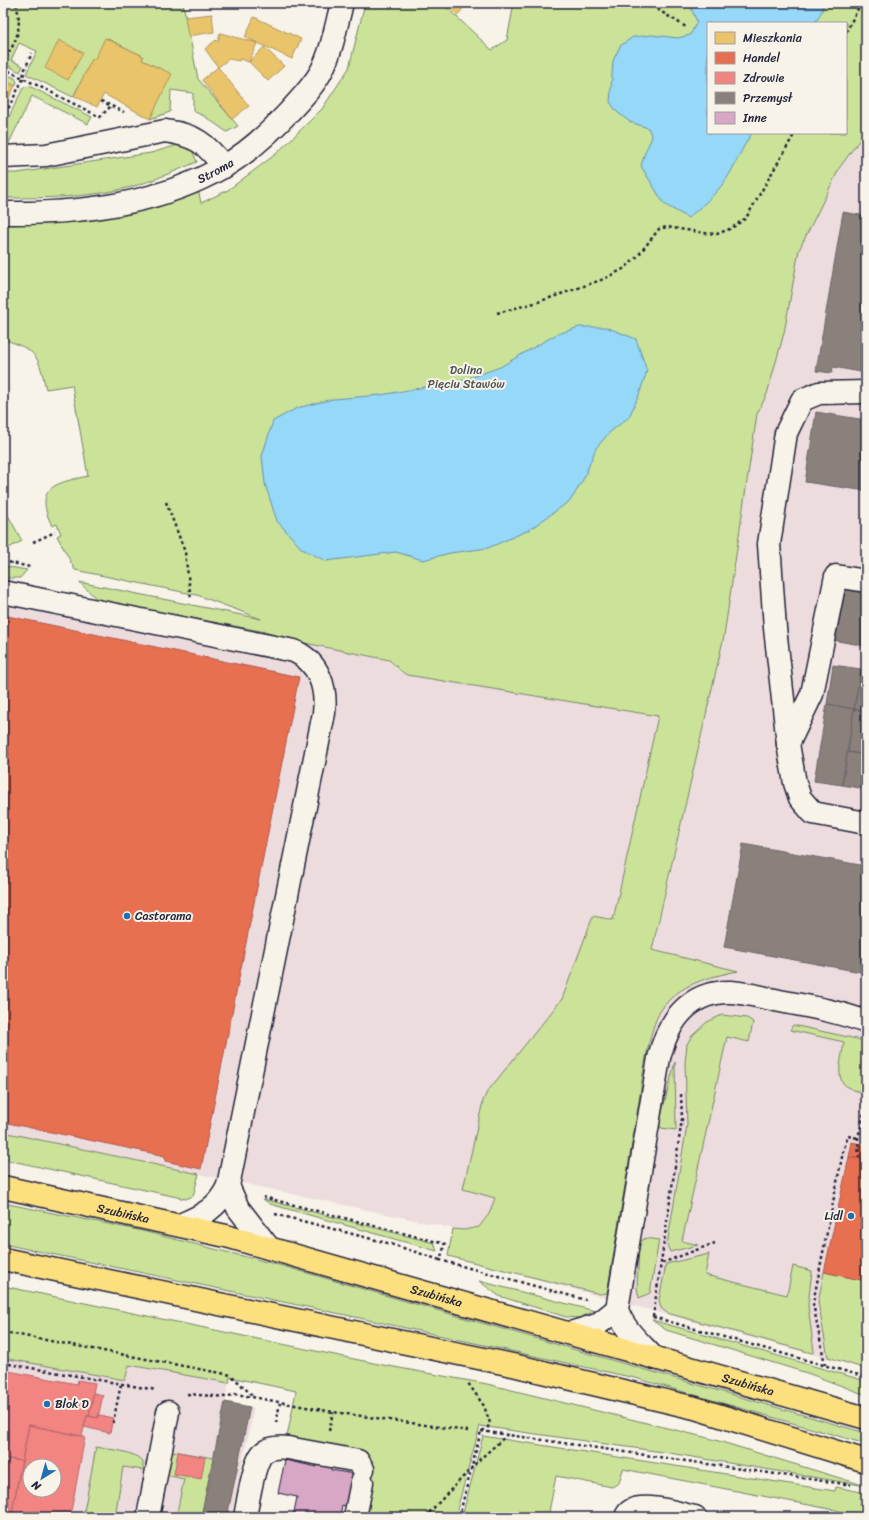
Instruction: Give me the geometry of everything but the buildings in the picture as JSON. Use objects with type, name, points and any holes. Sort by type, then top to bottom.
[{"type":"main road","name":"Szubińska","points":[[3,1187],[180,1225],[269,1248],[866,1418]]},
{"type":"main road","points":[[3,1259],[517,1366],[695,1408],[866,1461]]},
{"type":"street","name":"Stroma","points":[[3,213],[41,214],[108,206],[156,195],[196,180],[224,167],[268,133],[306,94],[321,72],[331,48],[342,3]]},
{"type":"street","points":[[3,157],[46,155],[165,131],[181,133],[201,143],[209,148],[224,167]]},
{"type":"street","points":[[866,392],[819,393],[802,400],[786,433],[769,544],[775,628],[788,744],[795,783],[800,798],[813,813],[866,823]]},
{"type":"street","points":[[788,744],[812,694],[836,576],[866,581]]},
{"type":"street","points":[[3,592],[294,651],[304,656],[312,664],[322,684],[326,698],[228,1186],[223,1196],[213,1208],[199,1217],[180,1225]]},
{"type":"street","points":[[652,1356],[626,1327],[619,1317],[616,1308],[659,1058],[663,1041],[670,1026],[682,1010],[699,999],[713,994],[731,992],[826,1010],[866,1022]]},
{"type":"street","points":[[228,1186],[238,1208],[269,1248]]},
{"type":"street","points":[[570,1333],[597,1325],[616,1308]]},
{"type":"street","points":[[148,1517],[170,1402]]},
{"type":"street","points":[[245,1517],[257,1463],[262,1454],[270,1449],[279,1447],[358,1462],[363,1476],[355,1517]]},
{"type":"street","points":[[626,1517],[632,1510],[644,1507],[695,1517]]},
{"type":"path","points":[[3,64],[18,37],[20,17],[16,3]]},
{"type":"path","points":[[647,3],[686,27]]},
{"type":"path","points":[[847,30],[861,3]]},
{"type":"path","points":[[3,118],[23,79],[24,71],[32,53]]},
{"type":"path","points":[[3,68],[100,117],[111,106]]},
{"type":"path","points":[[497,313],[538,302],[596,281],[626,268],[637,257],[659,229],[667,227],[717,234],[732,228],[746,218],[794,134]]},
{"type":"path","points":[[166,502],[185,552],[191,600]]},
{"type":"path","points":[[33,542],[55,532]]},
{"type":"path","points":[[3,561],[30,567]]},
{"type":"path","points":[[653,1317],[682,1120],[680,1089]]},
{"type":"path","points":[[859,1158],[858,1138],[866,1104]]},
{"type":"path","points":[[825,1365],[813,1303],[848,1136],[858,1138]]},
{"type":"path","points":[[273,1213],[391,1244],[440,1260]]},
{"type":"path","points":[[662,1263],[714,1243]]},
{"type":"path","points":[[506,1278],[866,1376]]},
{"type":"path","points":[[3,1332],[231,1375],[254,1397]]},
{"type":"path","points":[[3,1363],[121,1384],[170,1402],[226,1397],[236,1394],[333,1412],[468,1431]]},
{"type":"path","points":[[465,1380],[475,1391],[489,1416],[490,1423],[487,1429],[481,1431]]},
{"type":"path","points":[[113,1423],[121,1384]]},
{"type":"path","points":[[481,1431],[853,1486]]},
{"type":"path","points":[[459,1517],[481,1431]]},
{"type":"path","points":[[425,1517],[489,1450],[506,1435]]},
{"type":"shaded area","points":[[866,131],[866,1369],[525,1276],[563,1045],[653,950],[724,636],[752,437],[769,347],[795,258],[840,167]]},
{"type":"shaded area","points":[[3,578],[98,600],[389,660],[400,672],[407,675],[658,716],[613,920],[593,916],[489,1214],[479,1227],[464,1230],[456,1229],[3,1132]]},
{"type":"shaded area","points":[[3,1335],[230,1377],[225,1402],[254,1408],[231,1517],[3,1517]]},
{"type":"green space","points":[[3,3],[183,3],[198,79],[238,126],[227,132],[204,116],[193,111],[193,93],[171,90],[170,112],[150,119],[171,74],[142,60],[143,56],[106,38],[95,59],[92,60],[73,97],[26,74],[37,51],[19,43],[11,60],[23,66],[20,72],[3,63]]},
{"type":"green space","name":"Dolina Pięciu Stawów","points":[[365,3],[442,3],[492,50],[507,40],[514,3],[866,3],[866,131],[840,167],[799,250],[784,333],[767,394],[757,414],[724,636],[652,950],[738,971],[705,979],[685,988],[668,1001],[656,1019],[646,1057],[607,1293],[600,1294],[448,1256],[453,1229],[464,1230],[479,1227],[489,1214],[495,1198],[463,1189],[483,1101],[487,1092],[562,999],[593,916],[613,920],[658,716],[407,675],[389,660],[270,636],[271,633],[98,600],[79,582],[261,619],[197,595],[75,570],[57,536],[61,534],[57,524],[52,526],[45,503],[46,495],[50,489],[66,481],[88,476],[72,385],[46,389],[41,369],[35,356],[23,347],[3,339],[3,213],[196,180],[201,203],[228,190],[276,154],[322,109],[349,68]]},
{"type":"green space","points":[[3,73],[15,78],[17,82],[15,86],[3,80]]},
{"type":"green space","points":[[29,86],[92,117],[88,124],[32,96],[7,147],[3,147],[3,129],[23,88]]},
{"type":"green space","points":[[178,145],[191,148],[197,162],[139,185],[115,191],[83,195],[3,198],[3,173],[17,173],[151,153]]},
{"type":"green space","points":[[3,506],[22,541],[3,551]]},
{"type":"green space","points":[[3,566],[27,570],[20,578],[4,578]]},
{"type":"green space","points":[[722,1015],[747,1018],[753,1022],[749,1042],[727,1037],[682,1241],[698,1245],[670,1252],[667,1245],[687,1125],[685,1063],[687,1044],[692,1036],[707,1022]]},
{"type":"green space","points":[[793,1025],[866,1041],[866,1072],[862,1092],[845,1085],[841,1080],[840,1067],[844,1042],[790,1030]]},
{"type":"green space","points":[[675,1062],[676,1130],[661,1128],[659,1124]]},
{"type":"green space","points":[[3,1132],[199,1174],[193,1196],[186,1199],[3,1159]]},
{"type":"green space","points":[[263,1199],[434,1243],[437,1251],[270,1204]]},
{"type":"green space","points":[[3,1203],[138,1230],[283,1266],[866,1433],[866,1444],[635,1378],[346,1315],[3,1244]]},
{"type":"green space","points":[[646,1238],[659,1240],[650,1293],[639,1298],[637,1288],[639,1246],[641,1241]]},
{"type":"green space","points":[[709,1254],[705,1275],[787,1295],[793,1266],[812,1271],[808,1305],[814,1352],[812,1353],[667,1313],[661,1308],[659,1300],[666,1264]]},
{"type":"green space","points":[[824,1272],[866,1281],[866,1369],[828,1357],[818,1302]]},
{"type":"green space","points":[[479,1281],[595,1311],[579,1318],[566,1317],[499,1296]]},
{"type":"green space","points":[[3,1286],[383,1365],[487,1384],[712,1439],[866,1486],[669,1453],[480,1426],[455,1517],[360,1517],[368,1477],[287,1437],[296,1391],[230,1377],[229,1383],[129,1365],[125,1380],[3,1358]]},
{"type":"green space","points":[[652,1320],[866,1381],[866,1395],[810,1374],[666,1330]]},
{"type":"green space","points":[[483,1436],[835,1491],[836,1487],[866,1493],[866,1516],[623,1469],[619,1483],[612,1487],[556,1476],[548,1517],[462,1517]]},
{"type":"green space","points":[[96,1447],[128,1453],[139,1458],[143,1462],[143,1470],[123,1467],[115,1517],[83,1517]]},
{"type":"green space","points":[[173,1451],[213,1458],[201,1517],[176,1517],[184,1479],[166,1475],[170,1454]]},
{"type":"water","points":[[689,3],[824,3],[822,11],[816,22],[707,22],[707,134],[751,134],[725,181],[703,205],[688,218],[664,204],[641,166],[645,152],[652,137],[648,128],[630,122],[617,112],[610,102],[613,61],[620,46],[633,37],[652,35],[678,38],[690,35],[697,22]]},
{"type":"water","points":[[579,327],[606,327],[636,339],[647,371],[639,395],[629,417],[610,432],[596,448],[584,478],[571,500],[529,530],[488,548],[450,553],[423,560],[396,552],[326,561],[302,549],[277,521],[265,484],[262,456],[273,421],[297,408],[333,399],[381,395],[464,380],[500,367],[555,335]]},
{"type":"place","name":"Castorama","points":[[127,916]]},
{"type":"place","name":"Lidl","points":[[851,1216]]},
{"type":"place","name":"Blok D","points":[[47,1404]]}]
